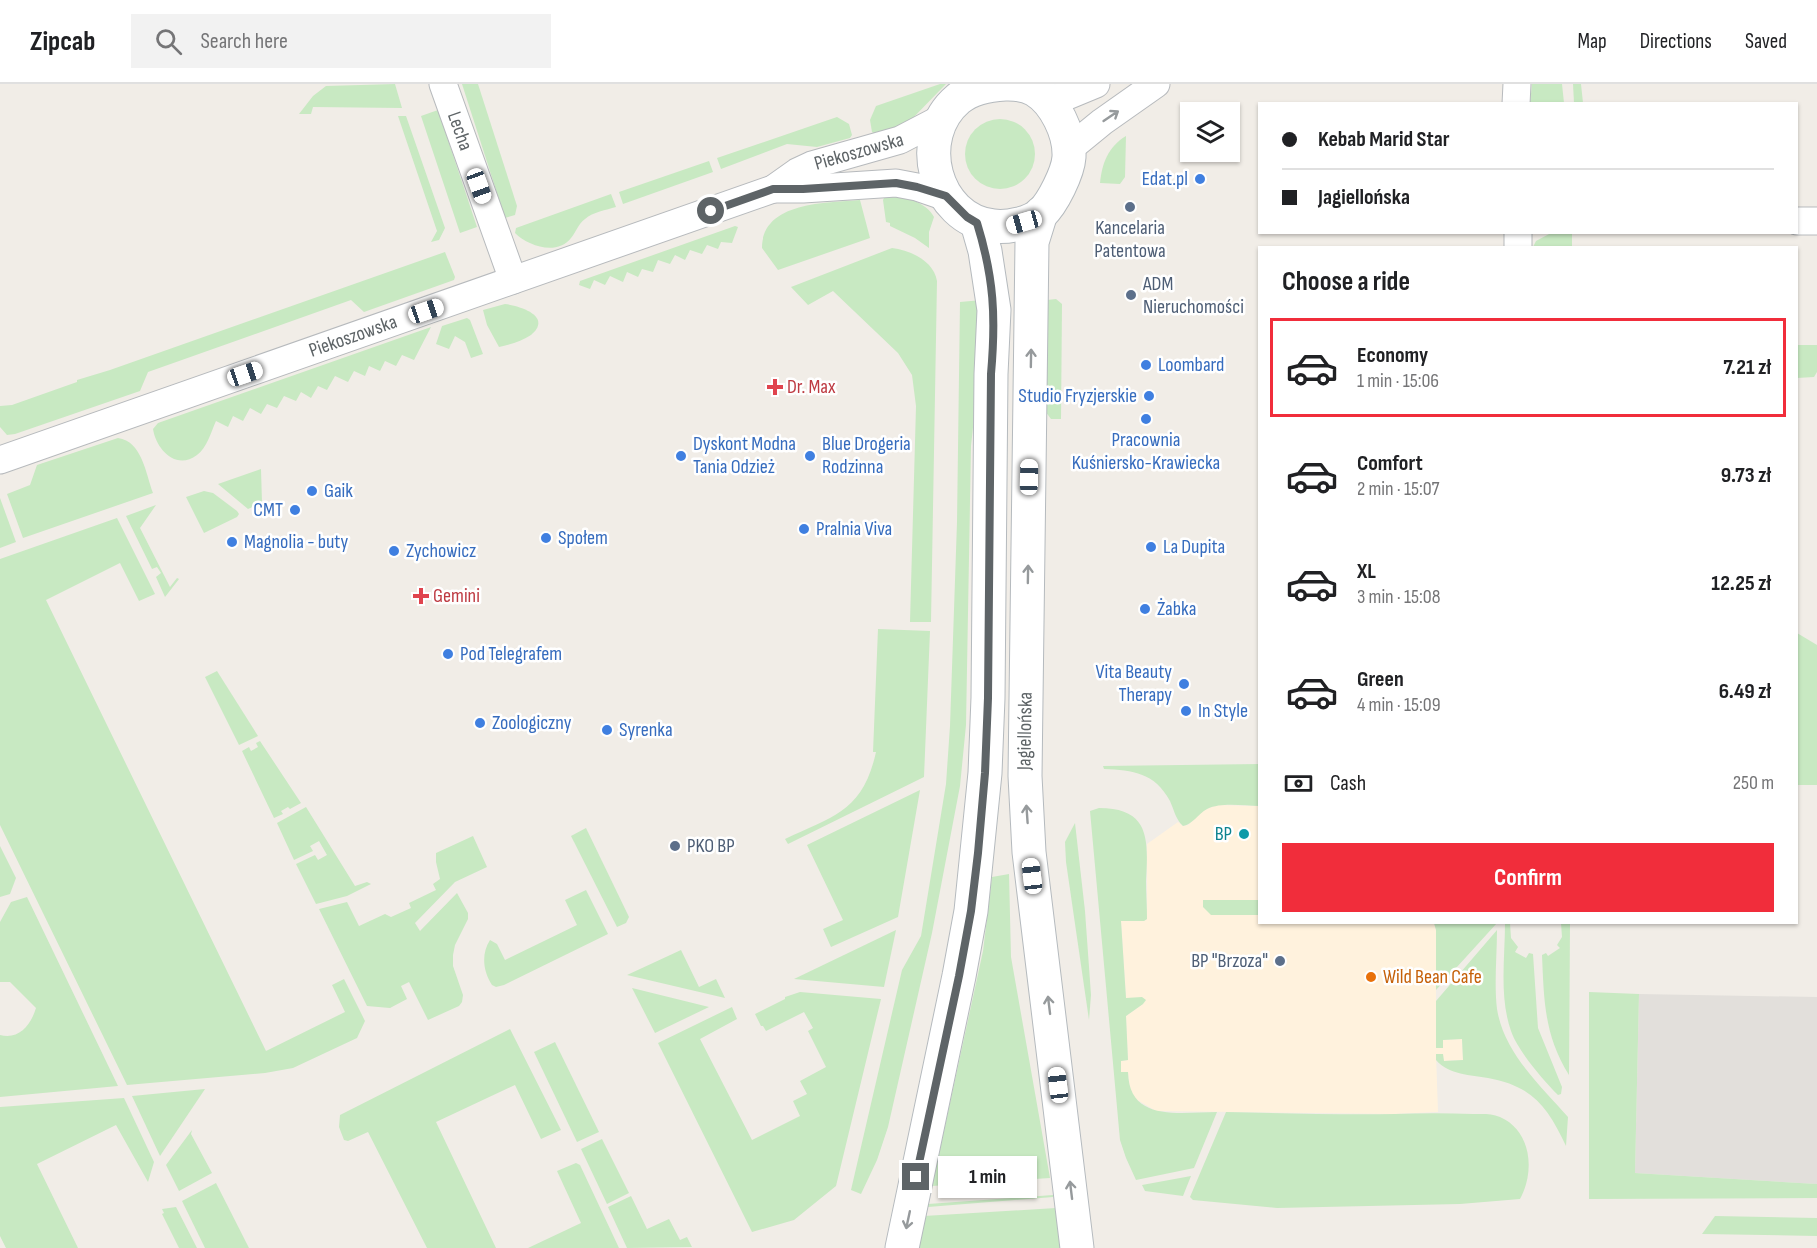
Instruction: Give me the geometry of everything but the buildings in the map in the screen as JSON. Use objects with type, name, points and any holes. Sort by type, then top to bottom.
[{"type":"street","name":"Lecha","points":[[443,84],[513,280]]},
{"type":"street","points":[[1026,88],[1061,124],[1069,149],[1067,168],[1062,181],[1041,213],[1024,222],[1009,226],[995,227],[977,223],[967,217],[946,196],[936,176],[933,157],[935,139],[944,117],[959,99],[974,88],[983,87],[1026,88],[1067,96],[1096,84]]},
{"type":"street","points":[[1069,149],[1102,122],[1156,84]]},
{"type":"street","points":[[1516,102],[1517,84]]},
{"type":"street","name":"Piekoszowska","points":[[0,460],[773,189],[797,172],[812,165],[900,140],[944,117]]},
{"type":"street","name":"Piekoszowska","points":[[773,189],[896,183],[946,196]]},
{"type":"street","name":"Jagiellońska","points":[[1041,213],[1032,242],[1025,776],[1029,852],[1077,1248]]},
{"type":"street","points":[[1798,221],[1817,221]]},
{"type":"street","name":"Jagiellońska","points":[[902,1248],[969,922],[985,773],[994,310],[989,271],[977,223]]},
{"type":"shaded area","name":"BP \"Brzoza\"","points":[[1216,805],[1258,806],[1258,924],[1434,924],[1436,1047],[1443,1048],[1443,1040],[1462,1039],[1463,1060],[1443,1061],[1436,1054],[1438,1112],[1393,1114],[1156,1111],[1134,1098],[1130,1089],[1128,1072],[1121,1072],[1121,1061],[1128,1060],[1126,1016],[1143,1004],[1126,998],[1121,921],[1147,919],[1147,844],[1178,822],[1183,826],[1188,825],[1203,811]]},
{"type":"shaded area","points":[[1639,994],[1817,997],[1817,1184],[1635,1173]]},
{"type":"green space","points":[[395,84],[402,108],[313,107],[311,114],[299,114],[313,96],[326,86]]},
{"type":"green space","points":[[462,84],[478,84],[517,206],[515,215],[505,218]]},
{"type":"green space","points":[[946,84],[909,122],[879,136],[872,132],[870,120],[876,106]]},
{"type":"green space","points":[[1532,84],[1562,84],[1564,102],[1530,102]]},
{"type":"green space","points":[[1573,84],[1581,84],[1583,102],[1574,102]]},
{"type":"green space","points":[[438,110],[477,227],[460,233],[421,116]]},
{"type":"green space","points":[[398,116],[406,116],[445,228],[439,240],[431,242],[437,231]]},
{"type":"green space","points":[[837,117],[849,124],[852,135],[850,138],[817,147],[787,144],[721,169],[717,158]]},
{"type":"green space","points":[[1000,119],[1013,122],[1025,129],[1032,141],[1035,154],[1032,167],[1025,179],[1013,186],[1000,189],[987,186],[975,179],[968,167],[965,154],[968,141],[975,129],[987,122]]},
{"type":"green space","points":[[1126,136],[1125,177],[1120,184],[1100,183],[1102,169],[1110,150]]},
{"type":"green space","points":[[709,161],[713,172],[623,204],[619,192]]},
{"type":"green space","points":[[611,194],[616,207],[588,217],[571,238],[558,247],[535,245],[515,233],[516,228]]},
{"type":"green space","points":[[890,195],[915,201],[934,217],[929,232],[929,248],[886,222],[883,200],[885,196]]},
{"type":"green space","points":[[860,200],[870,238],[778,270],[762,248],[765,233],[773,221],[785,213],[815,204]]},
{"type":"green space","points":[[735,226],[738,227],[732,243],[721,242],[718,249],[707,245],[702,254],[690,250],[685,260],[675,255],[670,264],[658,260],[653,272],[642,269],[638,277],[627,272],[623,282],[610,276],[605,285],[594,280],[590,289],[579,285],[580,281]]},
{"type":"green space","points":[[1549,234],[1572,234],[1572,246],[1534,246],[1536,241]]},
{"type":"green space","points":[[892,248],[906,251],[926,262],[937,281],[931,622],[910,622],[916,406],[912,375],[898,353],[833,291],[808,305],[791,287]]},
{"type":"green space","points":[[445,252],[455,277],[454,280],[364,312],[351,300],[148,372],[140,391],[15,434],[7,435],[0,427],[0,406],[12,405],[77,382],[77,380]]},
{"type":"green space","points":[[1056,299],[1062,304],[1061,419],[1051,419],[1045,411],[1047,300]]},
{"type":"green space","points":[[982,300],[983,336],[971,446],[966,725],[960,786],[932,933],[888,1127],[877,1160],[861,1194],[851,1190],[902,970],[921,936],[946,784],[957,522],[960,302]]},
{"type":"green space","points":[[505,304],[532,313],[538,322],[537,328],[531,335],[499,347],[487,325],[483,310]]},
{"type":"green space","points":[[467,318],[470,320],[483,354],[471,358],[465,342],[455,336],[449,349],[436,344],[442,326]]},
{"type":"green space","points":[[431,327],[414,360],[402,355],[396,366],[385,361],[380,371],[369,366],[365,376],[354,371],[348,382],[335,376],[327,390],[318,386],[311,398],[301,392],[296,401],[284,396],[277,408],[267,404],[261,414],[250,408],[243,421],[233,416],[228,427],[216,421],[203,448],[189,459],[175,459],[168,456],[155,437],[153,429],[158,423]]},
{"type":"green space","points":[[1798,345],[1817,345],[1817,372],[1814,377],[1798,378]]},
{"type":"green space","points":[[118,438],[126,440],[138,452],[153,493],[23,538],[7,494],[30,485],[37,465]]},
{"type":"green space","points":[[261,469],[262,503],[248,509],[218,484]]},
{"type":"green space","points":[[204,491],[213,493],[237,511],[239,514],[237,517],[204,533],[186,497]]},
{"type":"green space","points":[[0,498],[16,542],[0,548]]},
{"type":"green space","points":[[156,505],[140,528],[170,587],[177,578],[179,579],[165,597],[156,577],[161,573],[157,567],[152,569],[126,516]]},
{"type":"green space","points":[[117,518],[155,594],[139,601],[120,563],[46,600],[266,1051],[345,1012],[332,985],[344,979],[365,1021],[357,1038],[293,1068],[265,1073],[127,1085],[0,825],[0,559]]},
{"type":"green space","points":[[878,629],[930,631],[924,777],[788,844],[785,839],[844,809],[863,787],[870,772],[876,752],[873,752]]},
{"type":"green space","points":[[1798,634],[1817,645],[1817,785],[1798,785]]},
{"type":"green space","points":[[217,671],[258,736],[239,745],[205,677]]},
{"type":"green space","points":[[260,741],[301,803],[290,809],[288,807],[281,811],[283,814],[274,818],[242,751],[249,747],[251,751],[258,747],[256,743]]},
{"type":"green space","points":[[1258,764],[1258,806],[1213,807],[1183,826],[1170,801],[1157,784],[1134,772],[1104,769],[1103,766]]},
{"type":"green space","points":[[920,790],[898,917],[831,947],[823,929],[843,920],[807,845]]},
{"type":"green space","points":[[306,807],[355,886],[367,882],[371,884],[347,896],[316,904],[296,864],[315,855],[318,860],[327,855],[319,841],[310,846],[313,851],[294,860],[277,823]]},
{"type":"green space","points":[[1099,808],[1116,809],[1129,814],[1143,830],[1146,840],[1147,919],[1121,921],[1126,998],[1142,997],[1146,1000],[1126,1016],[1128,1060],[1121,1061],[1121,1072],[1128,1072],[1131,1088],[1137,1100],[1147,1107],[1173,1113],[1217,1112],[1194,1168],[1136,1180],[1120,1140],[1090,811]]},
{"type":"green space","points":[[1075,823],[1085,911],[1091,995],[1089,1020],[1066,862],[1065,842]]},
{"type":"green space","points":[[586,828],[629,917],[626,923],[617,927],[571,836]]},
{"type":"green space","points":[[473,836],[487,867],[455,882],[415,923],[420,931],[457,893],[468,913],[468,919],[455,945],[453,955],[453,966],[463,995],[462,1002],[459,1006],[428,1020],[409,982],[401,986],[407,999],[390,1008],[367,1006],[319,909],[347,902],[359,926],[385,914],[391,917],[411,908],[409,903],[436,890],[433,884],[440,879],[436,853]]},
{"type":"green space","points":[[0,846],[16,878],[10,894],[0,897]]},
{"type":"green space","points":[[1009,874],[1011,957],[1050,1178],[932,1186],[983,951],[992,877]]},
{"type":"green space","points":[[586,890],[608,934],[504,985],[496,987],[492,985],[484,962],[485,951],[490,940],[497,944],[505,960],[577,925],[565,900]]},
{"type":"green space","points":[[27,897],[118,1086],[0,1097],[0,1035],[13,1035],[23,1030],[31,1020],[36,1008],[10,982],[0,982],[0,922],[11,902]]},
{"type":"green space","points":[[1203,900],[1258,900],[1258,915],[1211,915],[1203,907]]},
{"type":"green space","points":[[1434,924],[1496,924],[1436,990]]},
{"type":"green space","points":[[1505,924],[1510,924],[1511,938],[1518,947],[1515,952],[1526,958],[1529,953],[1533,954],[1538,1028],[1562,1087],[1561,1094],[1558,1095],[1538,1073],[1514,1039],[1505,1005]]},
{"type":"green space","points":[[1561,924],[1570,924],[1569,1075],[1550,1031],[1545,1002],[1542,955],[1546,953],[1548,956],[1560,948],[1557,945],[1562,937]]},
{"type":"green space","points":[[896,930],[884,987],[794,979]]},
{"type":"green space","points":[[1497,930],[1496,999],[1501,1025],[1507,1040],[1525,1068],[1568,1117],[1566,1146],[1553,1120],[1528,1093],[1504,1082],[1447,1069],[1436,1060],[1436,1054],[1443,1054],[1444,1061],[1463,1060],[1462,1039],[1443,1040],[1443,1048],[1436,1048],[1436,1001]]},
{"type":"green space","points":[[681,950],[699,987],[716,979],[725,998],[627,975]]},
{"type":"green space","points":[[632,988],[709,1007],[655,1033]]},
{"type":"green space","points":[[800,992],[881,999],[836,1186],[794,1220],[752,1232],[658,1043],[732,1007],[737,1019],[700,1039],[752,1140],[800,1116],[793,1101],[807,1094],[800,1081],[826,1067],[808,1031],[813,1028],[804,1012],[766,1031],[755,1014],[785,997]]},
{"type":"green space","points":[[1589,992],[1639,994],[1635,1173],[1817,1184],[1817,1198],[1589,1199]]},
{"type":"green space","points":[[510,1029],[561,1130],[541,1139],[515,1085],[436,1122],[496,1248],[427,1248],[368,1132],[348,1141],[344,1140],[339,1127],[340,1115]]},
{"type":"green space","points":[[555,1042],[599,1132],[577,1142],[534,1052]]},
{"type":"green space","points":[[205,1089],[160,1156],[132,1096]]},
{"type":"green space","points":[[124,1098],[154,1162],[148,1182],[116,1125],[37,1164],[78,1248],[6,1248],[0,1236],[0,1107]]},
{"type":"green space","points":[[1226,1112],[1493,1115],[1511,1123],[1519,1132],[1528,1153],[1528,1177],[1520,1199],[1460,1204],[1277,1208],[1193,1200],[1190,1197]]},
{"type":"green space","points":[[192,1130],[191,1134],[212,1173],[179,1191],[166,1165]]},
{"type":"green space","points":[[602,1139],[629,1193],[607,1204],[581,1149]]},
{"type":"green space","points":[[576,1163],[580,1165],[619,1248],[528,1248],[581,1223],[557,1171]]},
{"type":"green space","points":[[1191,1176],[1183,1196],[1145,1191],[1142,1185]]},
{"type":"green space","points":[[216,1183],[249,1248],[205,1248],[182,1201]]},
{"type":"green space","points":[[1053,1195],[1053,1197],[928,1207],[928,1204]]},
{"type":"green space","points":[[631,1196],[647,1229],[669,1219],[680,1240],[687,1237],[692,1247],[627,1248],[608,1207]]},
{"type":"green space","points":[[176,1207],[197,1248],[179,1248],[162,1214],[164,1213],[162,1209]]},
{"type":"green space","points":[[1056,1208],[1062,1248],[917,1248],[924,1216]]},
{"type":"green space","points":[[1715,1216],[1817,1218],[1817,1236],[1702,1234]]},
{"type":"place","name":"Edat.pl","points":[[1200,179]]},
{"type":"place","name":"Kancelaria Patentowa","points":[[1130,207]]},
{"type":"place","name":"ADM Nieruchomości","points":[[1131,295]]},
{"type":"place","name":"Loombard","points":[[1146,365]]},
{"type":"place","name":"Dr. Max","points":[[775,387]]},
{"type":"place","name":"Studio Fryzjerskie","points":[[1149,396]]},
{"type":"place","name":"Pracownia Kuśniersko-Krawiecka","points":[[1146,419]]},
{"type":"place","name":"Dyskont Modna Tania Odzież","points":[[681,456]]},
{"type":"place","name":"Blue Drogeria Rodzinna","points":[[810,456]]},
{"type":"place","name":"Gaik","points":[[312,491]]},
{"type":"place","name":"CMT","points":[[295,510]]},
{"type":"place","name":"Pralnia Viva","points":[[804,529]]},
{"type":"place","name":"Społem","points":[[546,538]]},
{"type":"place","name":"Magnolia - buty","points":[[232,542]]},
{"type":"place","name":"La Dupita","points":[[1151,547]]},
{"type":"place","name":"Zychowicz","points":[[394,551]]},
{"type":"place","name":"Gemini","points":[[421,596]]},
{"type":"place","name":"Żabka","points":[[1145,609]]},
{"type":"place","name":"Pod Telegrafem","points":[[448,654]]},
{"type":"place","name":"Vita Beauty Therapy","points":[[1184,684]]},
{"type":"place","name":"In Style","points":[[1186,711]]},
{"type":"place","name":"Zoologiczny","points":[[480,723]]},
{"type":"place","name":"Syrenka","points":[[607,730]]},
{"type":"place","name":"BP","points":[[1244,834]]},
{"type":"place","name":"PKO BP","points":[[675,846]]},
{"type":"place","name":"BP \"Brzoza\"","points":[[1280,961]]},
{"type":"place","name":"Wild Bean Cafe","points":[[1371,977]]},
{"type":"route","points":[[711,211],[773,189],[905,184],[946,196],[956,208],[977,223],[985,251],[993,291],[995,333],[991,374],[988,698],[985,773],[971,911],[916,1177]]}]
